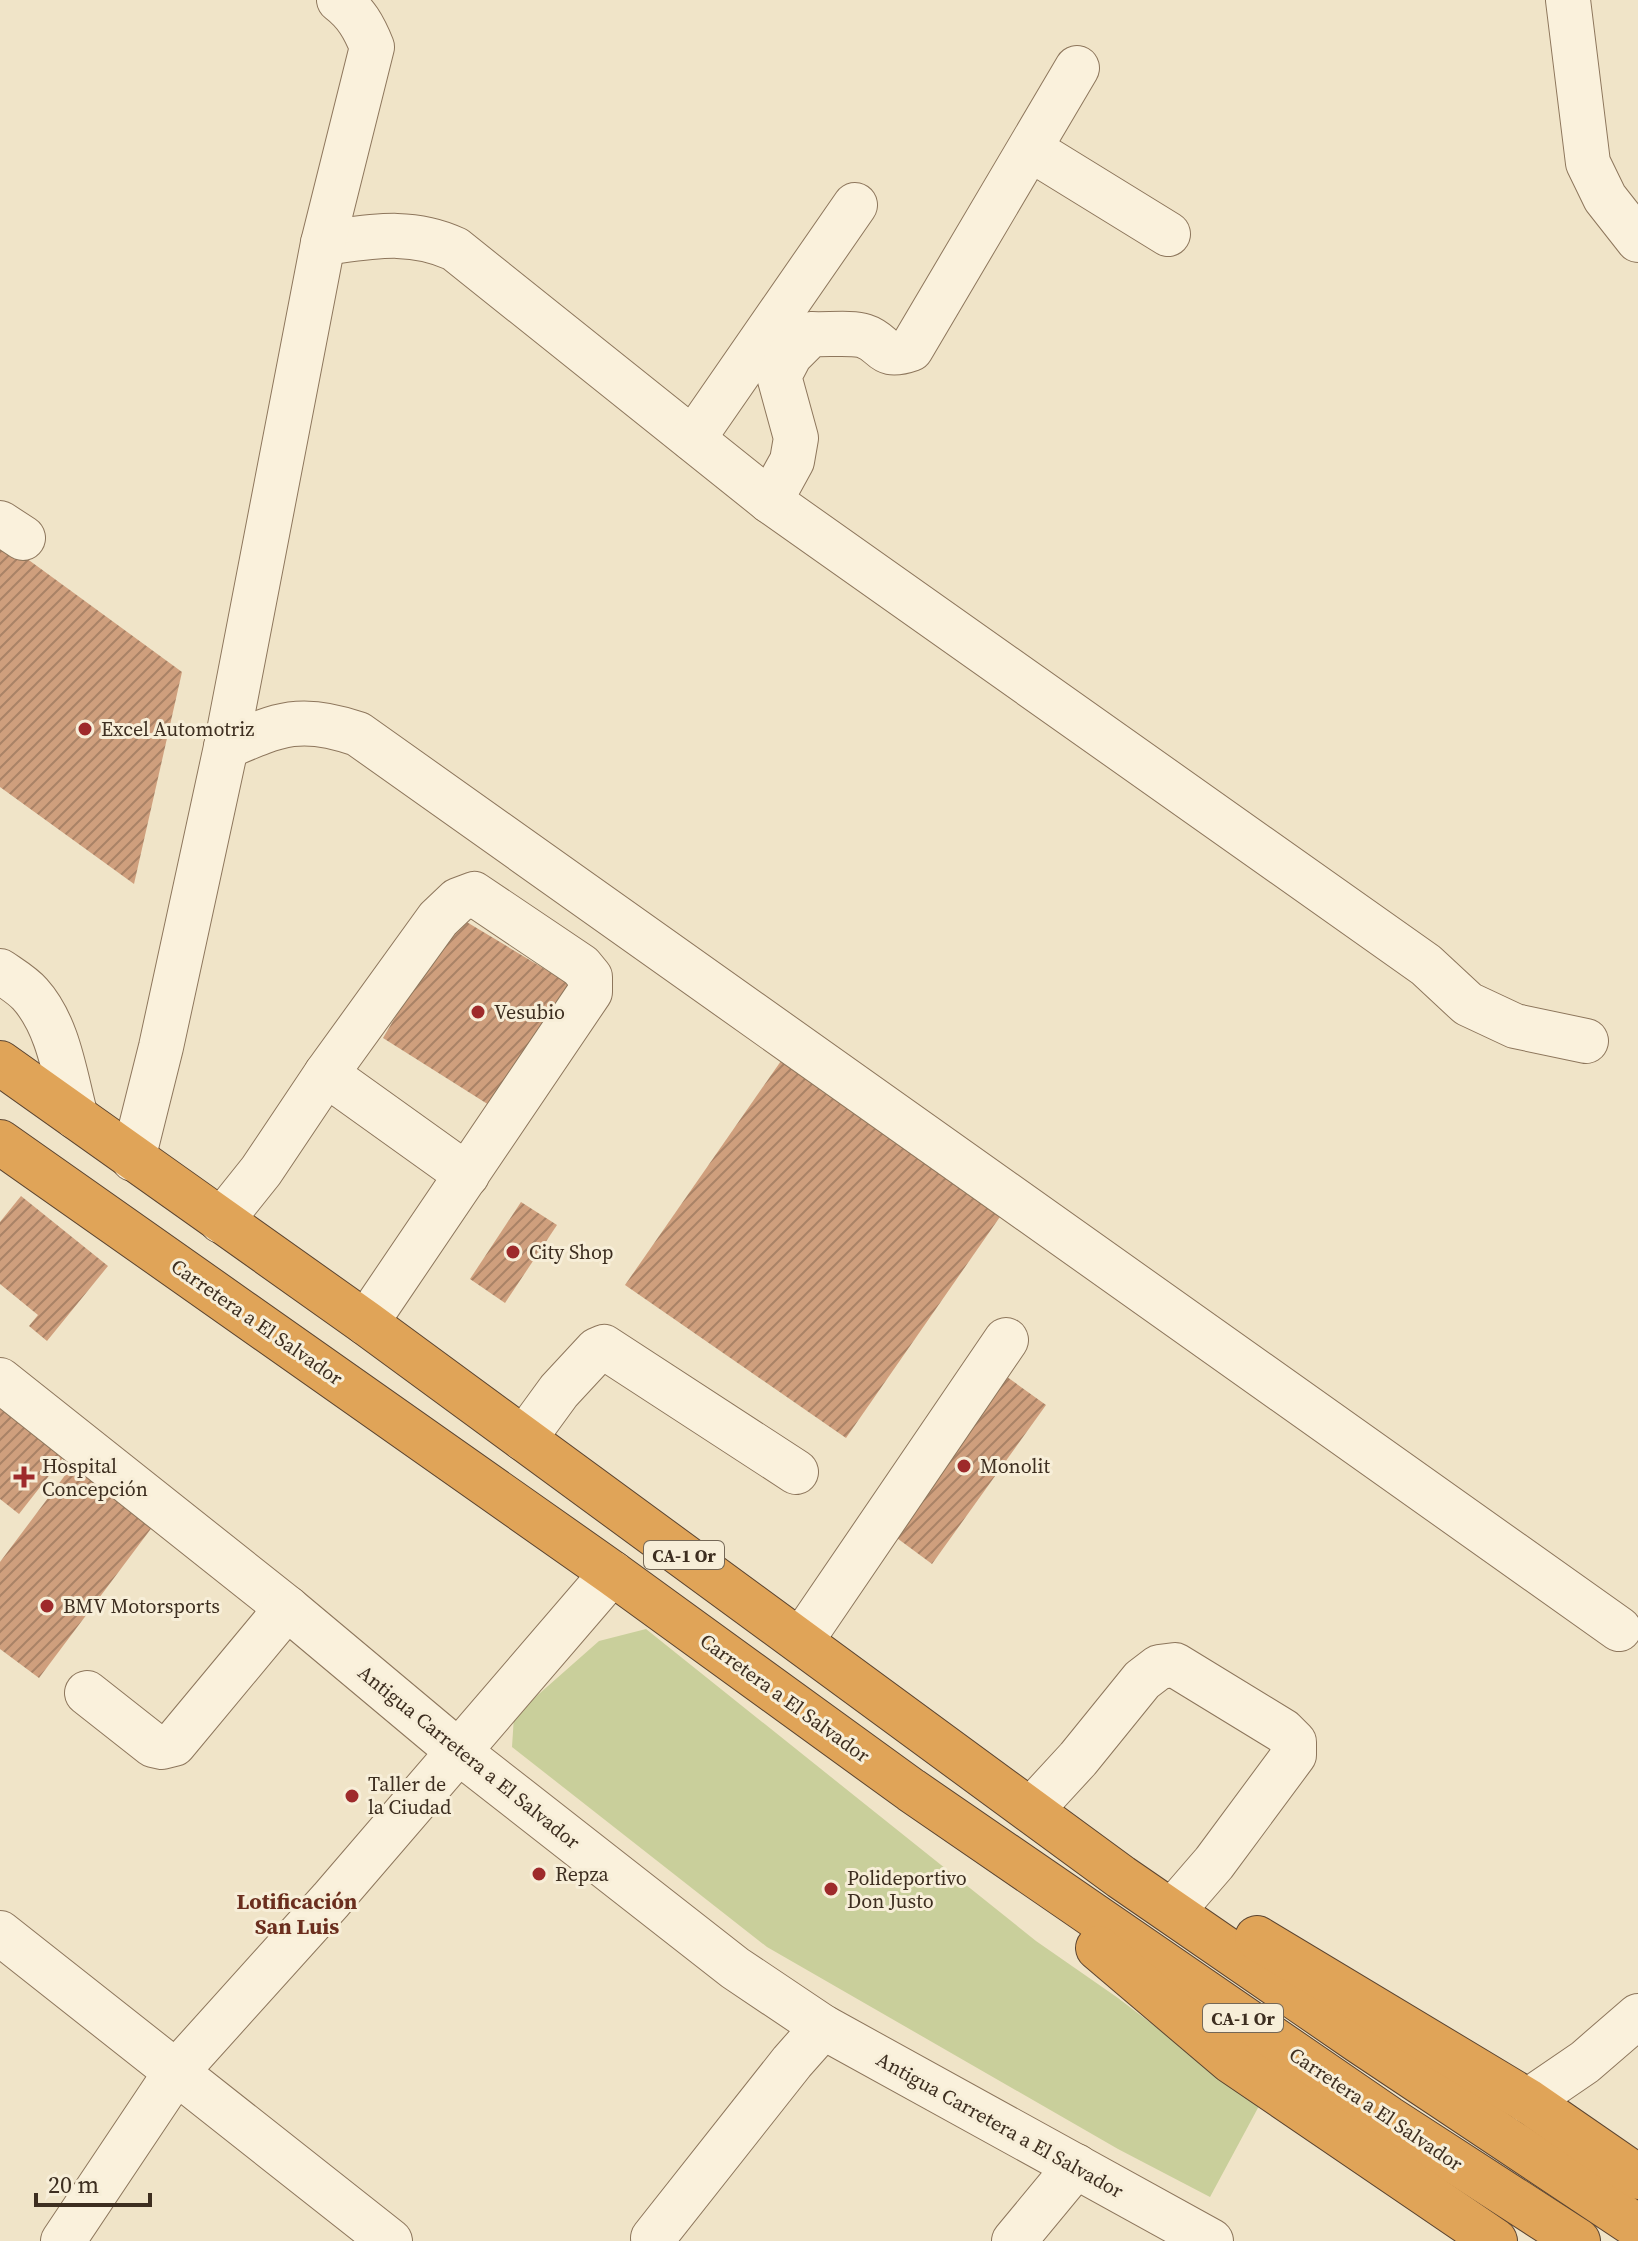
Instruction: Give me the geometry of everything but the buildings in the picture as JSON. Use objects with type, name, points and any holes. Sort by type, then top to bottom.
[{"type":"highway","name":"CA-1 Or","points":[[0,1063],[366,1323],[1121,1877],[1638,2227]]},
{"type":"highway","name":"Carretera a El Salvador","points":[[0,1142],[612,1573],[911,1790],[1388,2118],[1578,2241]]},
{"type":"highway","points":[[109,1218],[140,1163]]},
{"type":"highway","points":[[911,1790],[1231,2061],[1495,2241]]},
{"type":"highway","points":[[972,1832],[1016,1799]]},
{"type":"highway","points":[[1121,1877],[1215,1912],[1528,2101],[1638,2177]]},
{"type":"street","points":[[140,1163],[161,1047],[226,747],[323,243],[372,47],[364,26],[351,9],[339,0]]},
{"type":"street","points":[[1568,0],[1588,163],[1605,198],[1638,240]]},
{"type":"street","points":[[770,501],[792,461],[796,438],[779,376],[790,355],[811,334],[864,336],[886,352],[911,349],[1077,68]]},
{"type":"street","points":[[1030,149],[1168,234]]},
{"type":"street","points":[[693,439],[855,205]]},
{"type":"street","points":[[323,243],[405,235],[433,239],[455,249],[770,501],[1426,965],[1468,1004],[1515,1026],[1586,1041]]},
{"type":"street","points":[[226,747],[261,732],[300,722],[328,724],[358,734],[1619,1629]]},
{"type":"street","points":[[221,1221],[261,1171],[326,1074],[438,919],[458,900],[474,894],[581,966],[590,977],[590,992],[366,1323]]},
{"type":"street","points":[[0,971],[29,992],[44,1013],[56,1041],[76,1117]]},
{"type":"street","points":[[326,1074],[467,1175]]},
{"type":"street","points":[[801,1641],[1006,1340]]},
{"type":"street","points":[[524,1439],[559,1391],[597,1350],[604,1347],[796,1472]]},
{"type":"street","name":"Antigua Carretera a El Salvador","points":[[0,1380],[287,1608],[459,1752],[735,1968],[823,2027],[1211,2241]]},
{"type":"street","points":[[63,2241],[176,2072],[331,1900],[612,1573]]},
{"type":"street","points":[[87,1693],[153,1745],[162,1747],[174,1744],[287,1608]]},
{"type":"street","points":[[1016,1799],[1078,1759],[1142,1680],[1159,1667],[1175,1665],[1283,1731],[1294,1742],[1294,1755],[1214,1863],[1182,1900]]},
{"type":"street","points":[[0,1933],[390,2241]]},
{"type":"street","points":[[1528,2101],[1585,2062],[1638,2016]]},
{"type":"street","points":[[653,2238],[823,2027]]},
{"type":"street","points":[[1014,2241],[1076,2166]]},
{"type":"green space","name":"Polideportivo Don Justo","points":[[646,1629],[1036,1941],[1118,1998],[1259,2106],[1210,2197],[1118,2149],[767,1947],[512,1747],[514,1716],[599,1641]]},
{"type":"place","name":"Excel Automotriz","points":[[85,729]]},
{"type":"place","name":"Vesubio","points":[[478,1012]]},
{"type":"place","name":"City Shop","points":[[513,1252]]},
{"type":"place","name":"Monolit","points":[[964,1466]]},
{"type":"place","name":"Hospital Concepción","points":[[24,1477]]},
{"type":"place","name":"BMV Motorsports","points":[[47,1606]]},
{"type":"place","name":"Taller de la Ciudad","points":[[352,1796]]},
{"type":"place","name":"Repza","points":[[539,1874]]},
{"type":"place","name":"Polideportivo Don Justo","points":[[831,1889]]},
{"type":"district","name":"Lotificación San Luis","points":[[297,1914]]}]
